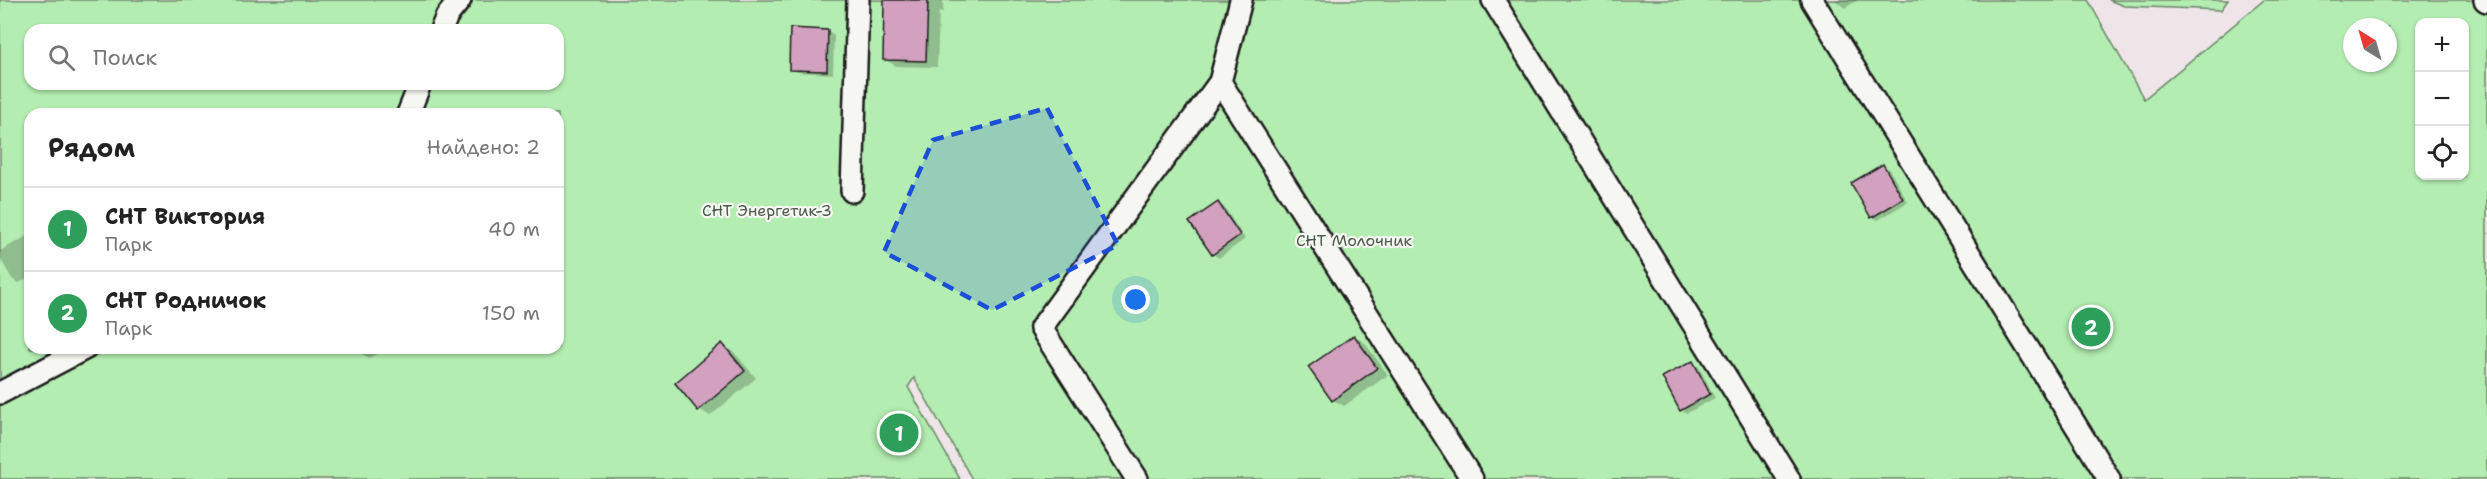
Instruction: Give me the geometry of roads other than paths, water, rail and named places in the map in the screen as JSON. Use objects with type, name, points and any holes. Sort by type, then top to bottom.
[{"type":"lane","points":[[444,24],[460,0]]},
{"type":"lane","points":[[852,191],[858,0]]},
{"type":"lane","points":[[1137,479],[1041,328],[1220,82],[1241,0]]},
{"type":"lane","points":[[1493,0],[1789,479]]},
{"type":"lane","points":[[1812,0],[2109,479]]},
{"type":"lane","points":[[1220,82],[1472,479]]},
{"type":"lane","points":[[410,108],[418,90]]},
{"type":"lane","points":[[0,393],[75,354]]},
{"type":"place","name":"СНТ Родничок","points":[[2091,327]]},
{"type":"place","name":"СНТ Виктория","points":[[899,433]]},
{"type":"park label","name":"СНТ Энергетик-3","points":[[767,210]]},
{"type":"park label","name":"СНТ Молочник","points":[[1354,240]]}]
